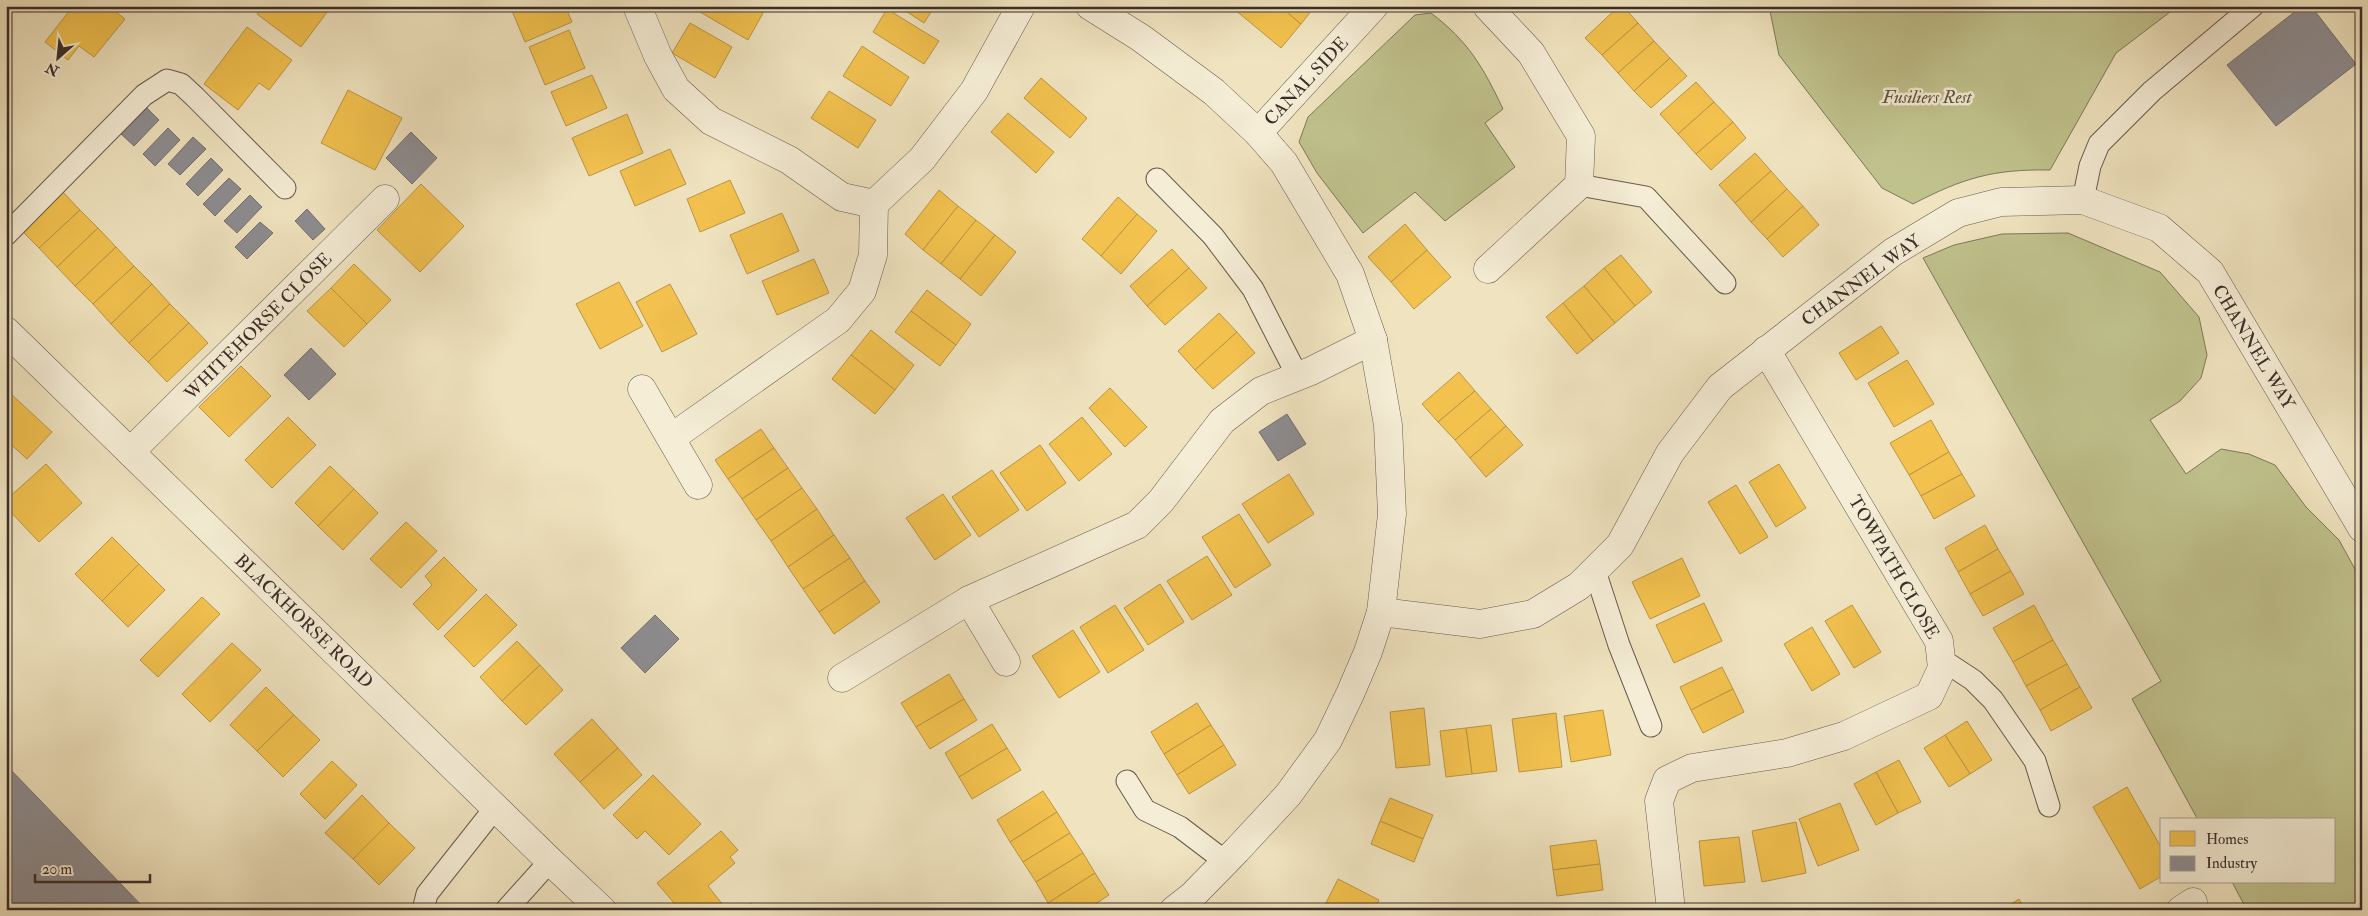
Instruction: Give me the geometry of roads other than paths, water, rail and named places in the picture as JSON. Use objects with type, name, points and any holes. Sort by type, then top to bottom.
[{"type":"street","points":[[637,6],[658,56],[676,89],[711,121],[790,160],[842,196],[874,204]]},
{"type":"street","points":[[671,438],[838,320],[862,291],[874,255],[874,204],[922,159],[974,91],[1021,6]]},
{"type":"street","points":[[1090,6],[1141,38],[1214,92],[1258,133],[1284,163],[1350,274],[1374,340],[1388,425],[1392,514],[1381,612],[1368,652],[1328,740],[1288,795],[1226,862],[1174,910]]},
{"type":"street","name":"CANAL SIDE","points":[[1258,133],[1374,6]]},
{"type":"street","points":[[1487,6],[1531,53],[1581,136],[1579,185],[1488,269]]},
{"type":"street","name":"WHITEHORSE CLOSE","points":[[130,452],[385,199]]},
{"type":"street","name":"CHANNEL WAY","points":[[1381,612],[1480,624],[1533,614],[1580,586],[1620,545],[1670,453],[1720,387],[1893,252],[1958,213],[2001,202],[2083,200],[2159,228],[2210,272],[2362,528]]},
{"type":"street","name":"BLACKHORSE ROAD","points":[[6,331],[602,910]]},
{"type":"street","points":[[842,678],[969,600],[1136,525],[1161,501],[1222,421],[1260,391],[1298,377],[1374,340]]},
{"type":"street","name":"TOWPATH CLOSE","points":[[1671,910],[1659,801],[1667,780],[1692,768],[1787,753],[1844,736],[1929,696],[1942,668],[1939,641],[1766,350]]},
{"type":"street","points":[[642,389],[698,484]]},
{"type":"street","points":[[969,600],[1006,662]]},
{"type":"lane","points":[[2083,200],[2090,166],[2099,144],[2152,91],[2253,6]]},
{"type":"lane","points":[[6,235],[144,95],[167,80],[181,84],[285,188]]},
{"type":"lane","points":[[1158,179],[1213,236],[1253,289],[1298,377]]},
{"type":"lane","points":[[1579,185],[1646,197],[1725,283]]},
{"type":"lane","points":[[1595,571],[1619,645],[1651,726]]},
{"type":"lane","points":[[1941,659],[1973,680],[1994,700],[2034,762],[2049,806]]},
{"type":"lane","points":[[1127,781],[1145,810],[1180,826],[1226,862]]},
{"type":"lane","points":[[423,910],[427,894],[495,808]]},
{"type":"lane","points":[[506,910],[550,861]]},
{"type":"park label","name":"Fusiliers Rest","points":[[1927,97]]}]
